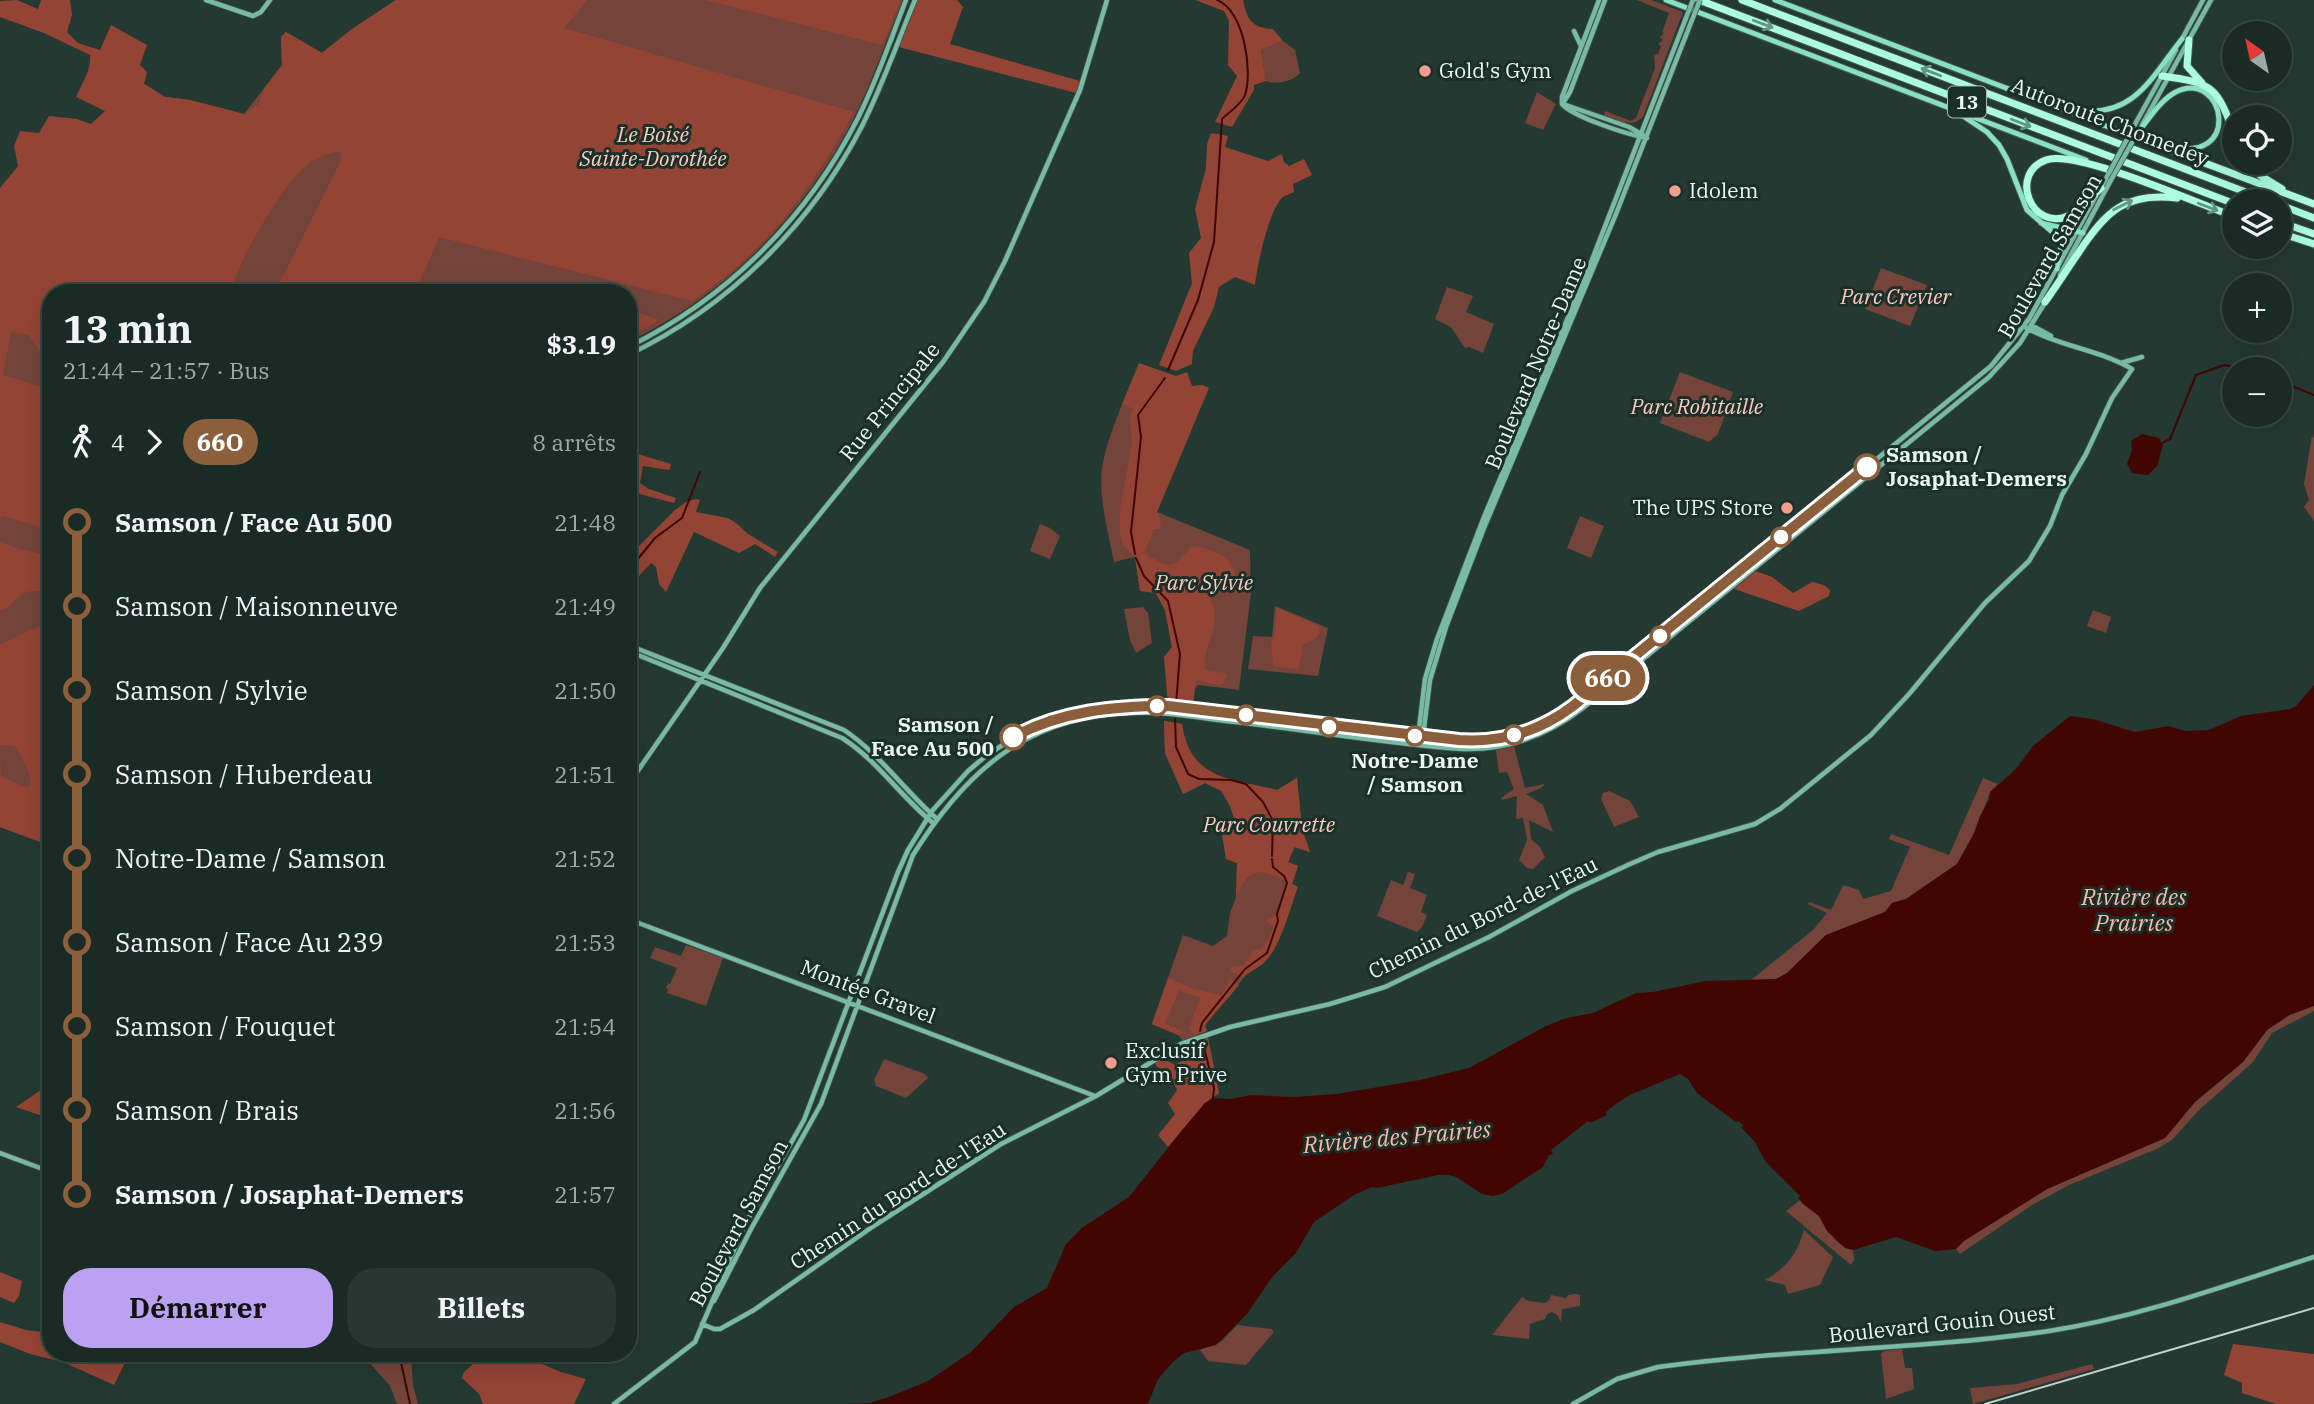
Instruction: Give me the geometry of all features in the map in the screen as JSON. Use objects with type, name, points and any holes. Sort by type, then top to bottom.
[{"type":"highway","name":"Autoroute Chomedey","points":[[1700,0],[2222,199]]},
{"type":"highway","name":"Autoroute Chomedey","points":[[1742,0],[2238,189]]},
{"type":"highway","points":[[2186,39],[2187,66],[2202,84],[2219,96],[2223,105]]},
{"type":"highway","points":[[2165,76],[2202,84]]},
{"type":"highway","points":[[2138,131],[2314,204]]},
{"type":"highway","points":[[2101,188],[2074,214],[2057,219],[2037,212],[2029,201],[2026,190],[2031,172],[2047,160],[2066,159],[2102,167],[2222,212]]},
{"type":"highway","points":[[2260,175],[2301,199]]},
{"type":"highway","points":[[2045,302],[2092,231],[2110,212],[2127,202],[2143,198],[2187,198]]},
{"type":"highway","points":[[2292,210],[2314,218]]},
{"type":"highway","points":[[2292,226],[2314,234]]},
{"type":"highway","points":[[2292,237],[2314,244]]},
{"type":"main road","points":[[1666,0],[2102,167]]},
{"type":"main road","points":[[1775,0],[2018,93],[2138,131],[2179,148],[2198,148],[2208,143],[2215,135],[2220,116],[2216,104],[2209,96],[2198,90],[2185,89],[2166,99],[2138,131]]},
{"type":"main road","points":[[1788,0],[1794,7]]},
{"type":"main road","points":[[2018,93],[2083,110],[2102,110],[2118,106],[2143,90],[2186,39]]},
{"type":"main road","points":[[1955,110],[1984,130],[1999,145],[2025,207],[2060,241],[2057,269]]},
{"type":"main road","points":[[2041,223],[2080,232]]},
{"type":"street","points":[[206,0],[251,16],[261,12],[270,0]]},
{"type":"street","points":[[637,342],[670,324],[723,286],[761,253],[802,207],[833,162],[857,119],[906,0]]},
{"type":"street","points":[[637,350],[674,330],[725,294],[764,260],[806,213],[838,168],[865,121],[915,0]]},
{"type":"street","name":"Rue Principale","points":[[637,772],[702,679],[760,588],[964,335],[1005,261],[1080,90],[1107,0]]},
{"type":"street","points":[[1562,104],[1562,97],[1599,0]]},
{"type":"street","points":[[1562,104],[1570,92],[1605,0]]},
{"type":"street","name":"Boulevard Notre-Dame","points":[[1420,744],[1430,680],[1445,631],[1484,528],[1647,138],[1689,19],[1693,0]]},
{"type":"street","name":"Boulevard Notre-Dame","points":[[1421,736],[1424,688],[1437,639],[1479,528],[1594,257],[1646,120],[1689,19],[1700,0]]},
{"type":"street","name":"Boulevard Samson","points":[[2186,39],[2203,0]]},
{"type":"street","name":"Boulevard Samson","points":[[702,1324],[751,1229],[816,1115],[913,855],[935,820],[971,778],[1012,747],[1043,732],[1103,715],[1149,712],[1464,749],[1499,747],[1538,735],[1571,717],[1989,377],[2017,347],[2057,269],[2138,131],[2186,39],[2211,0]]},
{"type":"street","points":[[1574,31],[1581,47]]},
{"type":"street","points":[[1570,92],[1577,108]]},
{"type":"street","points":[[1562,104],[1629,128],[1640,135]]},
{"type":"street","points":[[1562,104],[1571,111],[1647,138]]},
{"type":"street","points":[[1629,128],[1646,120]]},
{"type":"street","name":"Boulevard Samson","points":[[702,1324],[744,1226],[804,1120],[898,872],[928,815],[963,775],[1009,740],[1041,725],[1089,710],[1124,706],[1168,706],[1470,741],[1502,738],[1535,728],[1566,711],[1983,373],[2037,316],[2101,188],[2108,180]]},
{"type":"street","points":[[2037,316],[2046,333]]},
{"type":"street","points":[[2028,326],[2058,340]]},
{"type":"street","points":[[2028,326],[2044,337],[2121,363],[2142,357]]},
{"type":"street","name":"Chemin du Bord-de-l'Eau","points":[[702,1324],[720,1329],[754,1310],[872,1227],[1001,1144],[1096,1097],[1148,1063],[1194,1038],[1385,987],[1630,864],[1658,852],[1755,824],[1780,809],[1871,735],[1910,693],[1984,603],[2029,561],[2050,526],[2062,495],[2092,443],[2111,399],[2132,369],[2121,363]]},
{"type":"street","points":[[637,649],[702,679]]},
{"type":"street","points":[[637,654],[844,730],[864,744],[935,820]]},
{"type":"street","name":"Montée Gravel","points":[[637,922],[1096,1097]]},
{"type":"street","points":[[0,1153],[42,1169]]},
{"type":"street","name":"Boulevard Gouin Ouest","points":[[1577,1403],[1622,1377],[1658,1367],[2002,1337],[2080,1325],[2154,1308],[2314,1257]]},
{"type":"street","points":[[614,1404],[690,1348],[702,1324]]},
{"type":"green space","name":"Le Boisé Sainte-Dorothée","points":[[17,0],[38,9],[41,0],[70,0],[72,15],[67,32],[78,43],[100,50],[111,25],[147,45],[140,65],[147,72],[144,84],[165,97],[190,100],[244,114],[259,104],[264,89],[282,65],[281,37],[286,32],[322,53],[396,0],[587,0],[564,28],[854,112],[804,193],[785,217],[743,261],[692,301],[637,287],[637,284],[625,284],[439,237],[420,281],[431,284],[278,284],[341,160],[338,151],[308,164],[287,187],[251,244],[234,284],[42,284],[42,353],[28,335],[11,331],[3,375],[42,386],[42,527],[3,516],[0,518],[0,188],[18,166],[14,146],[20,131],[39,133],[49,116],[77,119],[91,124],[105,111],[76,97],[88,71],[90,55],[44,33],[0,17],[0,1]]},
{"type":"green space","name":"Le Boisé Sainte-Dorothée","points":[[396,0],[903,0],[851,124],[809,191],[757,251],[728,278],[696,302],[637,337],[637,284],[42,284],[42,843],[0,827],[0,210],[143,83],[165,97],[190,100],[244,114],[282,65],[281,37],[286,32],[322,53]]},
{"type":"green space","points":[[706,0],[901,0],[882,45]]},
{"type":"green space","points":[[918,0],[957,0],[963,7],[950,44],[1080,81],[1076,93],[899,47]]},
{"type":"green space","points":[[1195,0],[1243,0],[1246,13],[1252,22],[1260,27],[1273,29],[1283,41],[1261,50],[1266,81],[1254,85],[1254,90],[1232,127],[1215,122],[1237,76],[1228,65],[1229,21],[1224,11]]},
{"type":"green space","points":[[1637,0],[1651,0],[1683,12],[1643,117],[1629,123],[1604,116],[1605,111],[1631,121],[1636,118],[1655,68],[1654,55],[1658,54],[1661,46],[1658,44],[1663,40],[1660,37],[1664,33],[1662,32],[1669,13]]},
{"type":"green space","points":[[1283,41],[1295,50],[1300,73],[1284,82],[1266,81],[1261,50]]},
{"type":"green space","points":[[1537,92],[1556,104],[1543,130],[1525,123]]},
{"type":"green space","points":[[1211,133],[1228,136],[1225,147],[1268,161],[1282,154],[1284,162],[1289,166],[1304,159],[1312,175],[1293,184],[1294,192],[1283,197],[1278,203],[1264,238],[1255,285],[1235,277],[1219,287],[1214,307],[1193,351],[1192,364],[1176,371],[1159,365],[1192,283],[1189,253],[1201,238],[1195,209],[1206,168],[1207,144]]},
{"type":"green space","name":"Parc Crevier","points":[[1881,268],[1927,285],[1910,326],[1865,309]]},
{"type":"green space","points":[[1447,287],[1473,296],[1466,312],[1494,324],[1483,353],[1465,348],[1451,327],[1435,319]]},
{"type":"green space","points":[[637,312],[660,320],[637,332]]},
{"type":"green space","name":"Parc Sylvie","points":[[1139,363],[1176,376],[1187,372],[1192,386],[1202,385],[1209,388],[1157,512],[1160,529],[1154,529],[1144,553],[1162,563],[1172,565],[1193,546],[1208,550],[1228,560],[1241,585],[1240,591],[1234,593],[1217,580],[1207,588],[1215,615],[1205,657],[1205,670],[1224,673],[1227,676],[1222,685],[1206,683],[1199,679],[1195,682],[1193,708],[1168,705],[1164,657],[1172,647],[1165,610],[1156,593],[1140,591],[1135,557],[1123,545],[1120,532],[1120,509],[1132,443],[1130,416],[1133,409],[1122,404]]},
{"type":"green space","name":"Parc Robitaille","points":[[1680,372],[1733,392],[1718,434],[1709,442],[1660,423]]},
{"type":"green space","name":"Parc Sylvie","points":[[1122,404],[1191,431],[1157,512],[1250,550],[1251,593],[1239,690],[1198,685],[1193,708],[1164,657],[1172,647],[1165,610],[1156,593],[1140,591],[1135,557],[1114,562],[1101,487],[1103,463]]},
{"type":"green space","points":[[2312,435],[2314,521],[2304,507],[2309,500],[2304,484]]},
{"type":"green space","points":[[637,454],[671,464],[669,470],[643,466],[640,483],[676,498],[674,503],[637,493]]},
{"type":"green space","points":[[700,500],[696,512],[728,518],[778,552],[775,557],[755,544],[739,553],[694,532],[666,592],[659,584],[656,567],[651,563],[637,578],[637,548],[686,502]]},
{"type":"green space","points":[[1580,516],[1604,526],[1591,558],[1567,548]]},
{"type":"green space","points":[[1040,524],[1060,536],[1050,559],[1030,551]]},
{"type":"green space","points":[[0,541],[12,547],[42,554],[42,591],[25,592],[7,608],[0,610]]},
{"type":"green space","points":[[1756,571],[1772,577],[1793,593],[1812,582],[1824,585],[1830,590],[1829,596],[1799,611],[1734,589]]},
{"type":"green space","points":[[1275,606],[1328,628],[1318,676],[1248,669],[1253,636],[1272,637]]},
{"type":"green space","points":[[1143,607],[1148,613],[1152,643],[1136,653],[1130,640],[1124,609]]},
{"type":"green space","points":[[1277,608],[1319,626],[1320,632],[1316,638],[1303,645],[1299,667],[1296,669],[1273,666],[1271,640],[1274,638]]},
{"type":"green space","points":[[2093,610],[2111,617],[2106,633],[2087,626]]},
{"type":"green space","points":[[42,624],[42,843],[0,827],[0,757],[1,776],[26,788],[31,784],[23,759],[14,746],[0,745],[0,645]]},
{"type":"green space","name":"Parc Couvrette","points":[[1164,721],[1182,724],[1186,742],[1194,756],[1203,767],[1215,774],[1277,790],[1297,778],[1302,829],[1310,852],[1295,847],[1288,862],[1298,866],[1292,884],[1298,887],[1272,953],[1263,964],[1247,974],[1205,1025],[1207,1031],[1183,1041],[1178,1035],[1152,1024],[1183,935],[1213,946],[1227,936],[1230,913],[1236,897],[1237,863],[1226,859],[1222,834],[1237,828],[1230,806],[1221,791],[1205,783],[1183,794],[1165,753]]},
{"type":"green space","points":[[1164,721],[1182,724],[1186,742],[1194,756],[1215,774],[1277,790],[1297,778],[1302,829],[1310,852],[1294,847],[1288,862],[1298,866],[1292,884],[1298,887],[1284,928],[1268,958],[1243,977],[1231,972],[1231,967],[1244,965],[1253,950],[1260,950],[1267,942],[1274,926],[1265,921],[1276,916],[1286,881],[1262,872],[1256,873],[1250,875],[1236,897],[1237,863],[1226,859],[1222,834],[1237,828],[1230,806],[1222,791],[1205,783],[1183,794],[1165,753]]},
{"type":"green space","points":[[1514,746],[1525,788],[1545,784],[1526,794],[1543,805],[1553,832],[1529,820],[1531,839],[1540,847],[1545,857],[1533,869],[1527,868],[1519,860],[1527,840],[1523,818],[1516,819],[1517,796],[1502,800],[1501,798],[1514,789],[1507,772],[1499,773],[1496,750]]},
{"type":"green space","points":[[1983,778],[1998,784],[1990,792],[1975,833],[1957,864],[1906,899],[1892,903],[1885,912],[1826,935],[1787,973],[1776,979],[1751,980],[1813,930],[1827,913],[1808,904],[1809,902],[1831,910],[1843,885],[1859,890],[1863,899],[1891,891],[1910,847],[1889,839],[1891,834],[1949,855]]},
{"type":"green space","points":[[1609,791],[1630,801],[1639,817],[1614,827],[1601,799],[1603,793]]},
{"type":"green space","points":[[1408,872],[1415,874],[1410,888],[1427,895],[1421,912],[1427,915],[1417,932],[1377,916],[1391,880],[1403,885]]},
{"type":"green space","points":[[686,945],[723,958],[706,1006],[667,993],[668,983],[670,984],[677,968],[650,958],[655,947],[681,956]]},
{"type":"green space","points":[[1168,978],[1194,989],[1221,995],[1230,980],[1239,985],[1205,1025],[1207,1031],[1194,1035],[1189,1028],[1200,998],[1179,990],[1165,1024],[1183,1032],[1178,1035],[1152,1024]]},
{"type":"green space","points":[[2314,1006],[2314,1011],[2272,1033],[2253,1062],[2198,1111],[2173,1139],[2159,1148],[2069,1185],[2032,1205],[1960,1254],[1956,1249],[1963,1241],[2047,1189],[2165,1138],[2195,1102],[2243,1062],[2267,1030],[2290,1015]]},
{"type":"green space","points":[[1208,1037],[1219,1093],[1205,1103],[1168,1147],[1158,1135],[1175,1114],[1168,1103],[1177,1090],[1170,1075],[1155,1063],[1162,1058],[1175,1065],[1188,1054],[1185,1045]]},
{"type":"green space","points":[[884,1059],[925,1074],[928,1078],[906,1098],[876,1086],[874,1080]]},
{"type":"green space","points":[[42,1089],[42,1116],[16,1107]]},
{"type":"green space","points":[[1800,1200],[1818,1214],[1840,1244],[1853,1250],[1854,1260],[1851,1265],[1786,1211]]},
{"type":"green space","points":[[1804,1230],[1833,1257],[1820,1285],[1788,1294],[1785,1285],[1765,1280],[1790,1260]]},
{"type":"green space","points":[[0,1272],[22,1281],[19,1296],[14,1303],[0,1297]]},
{"type":"green space","points":[[1551,1295],[1566,1298],[1580,1295],[1580,1306],[1562,1309],[1561,1322],[1552,1312],[1547,1314],[1545,1319],[1530,1324],[1529,1339],[1492,1335],[1522,1297],[1529,1301],[1545,1303]]},
{"type":"green space","points":[[0,1322],[42,1332],[42,1357],[30,1354],[0,1342]]},
{"type":"green space","points":[[1237,1325],[1272,1329],[1274,1332],[1246,1365],[1208,1361],[1200,1350],[1222,1341]]},
{"type":"green space","points":[[2233,1344],[2314,1354],[2314,1404],[2276,1404],[2242,1393],[2242,1383],[2224,1375]]},
{"type":"green space","points":[[1902,1349],[1905,1368],[1912,1368],[1914,1389],[1886,1399],[1881,1354],[1884,1351]]},
{"type":"green space","points":[[63,1362],[126,1362],[114,1385]]},
{"type":"green space","points":[[369,1362],[412,1362],[418,1404],[397,1404],[390,1386]]},
{"type":"green space","points":[[537,1362],[586,1379],[574,1404],[483,1404],[479,1394],[462,1378],[464,1372],[473,1364]]},
{"type":"green space","points":[[2092,1364],[2094,1369],[1973,1404],[1970,1388],[2017,1384]]},
{"type":"water","points":[[2142,434],[2159,438],[2163,445],[2157,466],[2148,475],[2132,473],[2127,464],[2132,450],[2131,441]]},
{"type":"water","name":"Rivière des Prairies","points":[[2314,685],[2314,1006],[2289,1015],[2267,1030],[2243,1062],[2195,1102],[2165,1138],[2047,1189],[1964,1241],[1956,1249],[1935,1251],[1896,1237],[1853,1250],[1845,1248],[1827,1231],[1819,1216],[1803,1204],[1798,1198],[1800,1196],[1765,1161],[1755,1142],[1741,1127],[1743,1125],[1697,1093],[1688,1079],[1680,1074],[1630,1095],[1606,1112],[1607,1115],[1590,1123],[1588,1121],[1551,1150],[1553,1154],[1549,1155],[1543,1167],[1502,1194],[1482,1194],[1456,1177],[1438,1175],[1372,1187],[1354,1195],[1314,1222],[1296,1253],[1273,1276],[1247,1314],[1216,1345],[1184,1353],[1173,1362],[1158,1379],[1148,1404],[843,1404],[870,1403],[889,1397],[928,1381],[971,1352],[1014,1307],[1047,1288],[1066,1244],[1082,1228],[1129,1197],[1205,1103],[1213,1098],[1337,1094],[1420,1080],[1469,1068],[1546,1026],[1567,1018],[1593,1013],[1636,993],[1706,981],[1776,979],[1787,973],[1826,935],[1885,912],[1892,903],[1906,899],[1957,864],[1974,833],[1990,792],[2016,769],[2033,746],[2070,716],[2093,719],[2135,732],[2169,726],[2185,731],[2209,730],[2241,716],[2290,709],[2296,706]]},
{"type":"waterway","points":[[1168,370],[1198,300],[1214,242],[1222,119],[1241,102],[1247,84],[1247,57],[1240,28],[1226,6],[1217,0]]},
{"type":"waterway","points":[[2162,443],[2170,439],[2196,375],[2222,366]]},
{"type":"waterway","points":[[1135,554],[1131,532],[1141,437],[1138,415],[1165,378]]},
{"type":"waterway","points":[[2292,386],[2314,395]]},
{"type":"waterway","points":[[637,560],[655,538],[682,518],[700,472]]},
{"type":"waterway","points":[[1136,558],[1144,576],[1168,601],[1180,654],[1176,704]]},
{"type":"waterway","points":[[1175,718],[1176,747],[1188,774],[1199,779],[1231,780],[1246,784],[1263,802],[1273,821],[1272,856]]},
{"type":"waterway","points":[[1200,1031],[1202,1023],[1245,969],[1267,953],[1287,883],[1284,876],[1273,867],[1272,859]]},
{"type":"waterway","points":[[1202,1039],[1214,1088],[1213,1098]]},
{"type":"waterway","points":[[401,1362],[410,1404]]},
{"type":"tram line","points":[[1985,1404],[2314,1308]]},
{"type":"bus line","name":"66O","points":[[1013,737],[1063,717],[1089,710],[1124,706],[1168,706],[1459,740],[1488,740],[1525,732],[1573,706],[1867,467]]},
{"type":"place","name":"Gold's Gym","points":[[1425,71]]},
{"type":"place","name":"Idolem","points":[[1675,191]]},
{"type":"place","name":"Samson / Josaphat-Demers","points":[[1867,467]]},
{"type":"place","name":"The UPS Store","points":[[1787,508]]},
{"type":"place","name":"Notre-Dame / Samson","points":[[1415,736]]},
{"type":"place","name":"Samson / Face Au 500","points":[[1013,737]]},
{"type":"place","name":"Exclusif Gym Prive","points":[[1111,1063]]}]
